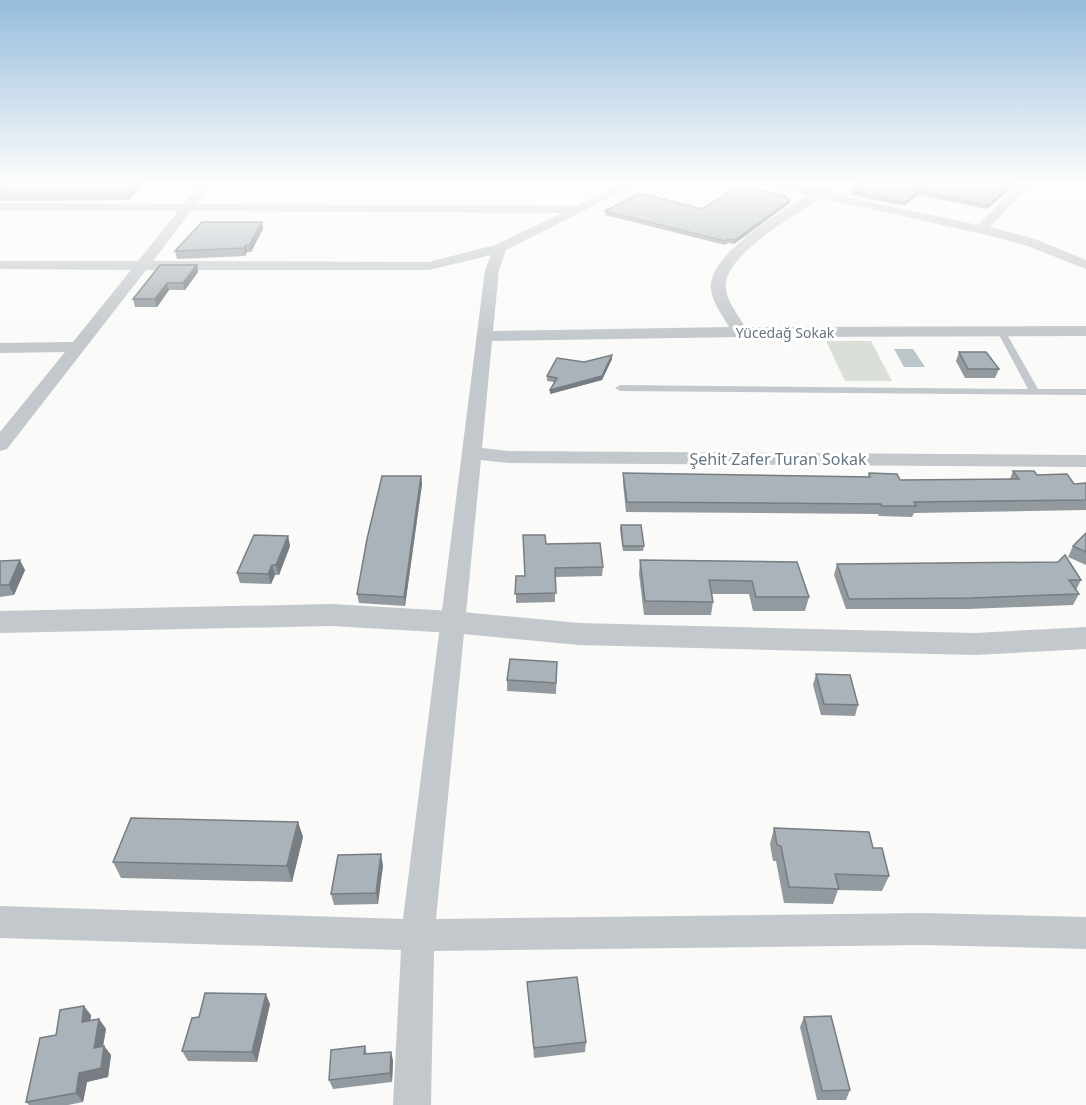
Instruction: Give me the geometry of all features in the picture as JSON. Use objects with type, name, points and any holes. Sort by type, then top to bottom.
[{"type":"street","points":[[0,445],[167,235]]},
{"type":"street","points":[[0,265],[429,266],[500,248],[529,235]]},
{"type":"street","points":[[739,332],[717,289],[719,273],[731,258],[761,235]]},
{"type":"street","points":[[1002,235],[1030,242],[1086,265]]},
{"type":"street","points":[[412,1105],[418,935],[470,453],[492,270],[500,248]]},
{"type":"street","name":"Yücedağ Sokak","points":[[484,336],[739,332],[1086,331]]},
{"type":"street","points":[[0,348],[79,347]]},
{"type":"street","name":"Şehit Zafer Turan Sokak","points":[[470,453],[519,458],[1086,461]]},
{"type":"street","points":[[3,627],[331,615],[452,622],[579,634],[974,644],[1086,638]]},
{"type":"street","points":[[0,922],[418,935],[922,929],[1086,933]]},
{"type":"lane","points":[[1001,331],[1035,392]]},
{"type":"lane","points":[[620,388],[1086,393]]},
{"type":"shaded area","points":[[826,341],[871,341],[892,381],[845,381]]},
{"type":"shaded area","points":[[894,349],[913,349],[925,367],[904,367]]},
{"type":"building","points":[[190,235],[255,235],[249,245],[244,248],[175,251]]},
{"type":"building","points":[[699,235],[742,235],[735,240],[725,241]]},
{"type":"building","points":[[160,265],[197,265],[183,283],[167,283],[155,299],[133,299]]},
{"type":"building","points":[[959,352],[986,352],[999,369],[968,369]]},
{"type":"building","points":[[612,355],[602,376],[550,390],[557,378],[547,376],[557,358],[584,362]]},
{"type":"building","points":[[1013,471],[1034,471],[1037,475],[1067,474],[1074,484],[1086,483],[1086,500],[914,502],[916,506],[627,502],[623,473],[870,477],[869,473],[897,474],[900,480],[1019,479]]},
{"type":"building","points":[[382,476],[421,476],[404,597],[357,594]]},
{"type":"building","points":[[621,525],[641,525],[644,546],[623,546]]},
{"type":"building","points":[[1086,533],[1086,552],[1073,546]]},
{"type":"building","points":[[254,535],[288,536],[276,565],[272,565],[268,574],[237,573]]},
{"type":"building","points":[[523,535],[545,535],[546,544],[600,543],[603,567],[555,568],[556,593],[515,594],[516,576],[525,576]]},
{"type":"building","points":[[1065,555],[1081,580],[1069,580],[1079,594],[849,599],[837,564],[1058,562]]},
{"type":"building","points":[[20,560],[9,585],[0,585],[0,561]]},
{"type":"building","points":[[640,560],[797,562],[809,597],[756,597],[752,581],[709,580],[713,602],[645,601]]},
{"type":"building","points":[[510,659],[557,662],[556,683],[507,680]]},
{"type":"building","points":[[816,674],[850,675],[858,705],[824,704]]},
{"type":"building","points":[[131,818],[298,822],[287,866],[113,862]]},
{"type":"building","points":[[774,828],[869,832],[873,848],[882,848],[889,876],[835,874],[839,889],[789,887],[781,846],[777,845]]},
{"type":"building","points":[[381,854],[376,893],[331,894],[338,855]]},
{"type":"building","points":[[577,977],[586,1042],[534,1048],[527,982]]},
{"type":"building","points":[[205,993],[266,994],[252,1052],[182,1051],[192,1018],[199,1017]]},
{"type":"building","points":[[84,1006],[82,1022],[99,1019],[94,1048],[104,1046],[101,1068],[79,1073],[76,1093],[26,1102],[40,1038],[56,1035],[60,1010]]},
{"type":"building","points":[[831,1016],[850,1090],[822,1091],[804,1017]]},
{"type":"building","points":[[365,1046],[364,1054],[391,1052],[390,1073],[329,1080],[331,1050]]}]
